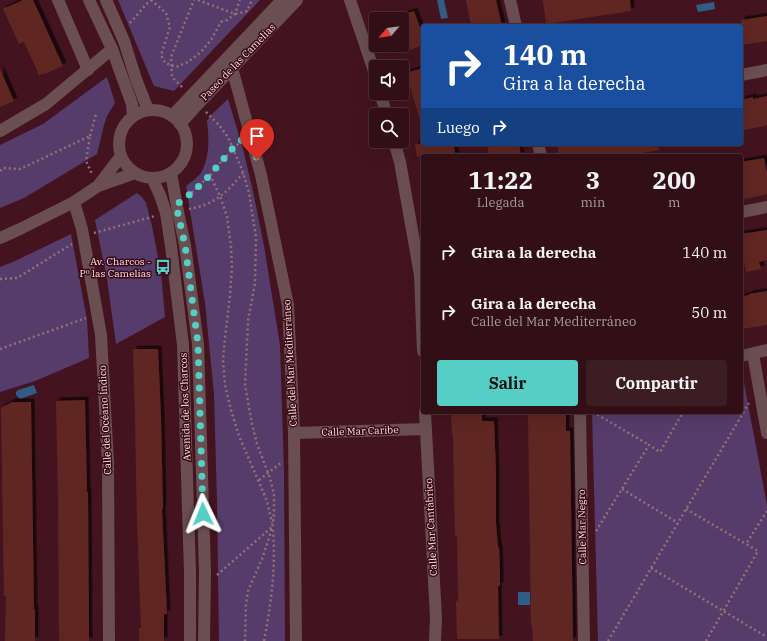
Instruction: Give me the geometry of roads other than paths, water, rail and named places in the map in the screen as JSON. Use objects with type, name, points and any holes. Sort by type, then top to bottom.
[{"type":"street","points":[[58,0],[88,70]]},
{"type":"street","points":[[89,0],[112,50],[132,104],[133,116]]},
{"type":"street","points":[[106,0],[124,41],[148,110]]},
{"type":"street","name":"Paseo de las Camelias","points":[[176,120],[282,0]]},
{"type":"street","name":"Paseo de las Camelias","points":[[194,100],[232,68],[297,0]]},
{"type":"street","points":[[350,0],[370,60]]},
{"type":"street","points":[[510,0],[516,24]]},
{"type":"street","points":[[0,131],[46,104],[112,50]]},
{"type":"street","name":"Calle del Mar Mediterráneo","points":[[232,68],[261,174],[288,305],[295,453],[296,641]]},
{"type":"street","points":[[743,75],[767,70]]},
{"type":"street","points":[[148,110],[162,112],[176,120],[184,131],[186,139],[186,150],[178,167],[165,175],[152,178],[135,173],[129,168],[121,156],[119,148],[121,132],[126,124],[133,116],[148,110]]},
{"type":"street","points":[[396,148],[421,270]]},
{"type":"street","points":[[98,186],[121,156]]},
{"type":"street","name":"Avenida de los Charcos","points":[[171,172],[173,210],[171,246],[183,345],[190,573],[190,641]]},
{"type":"street","points":[[0,238],[74,202],[98,186],[135,173]]},
{"type":"street","name":"Avenida de los Charcos","points":[[152,178],[160,195],[173,210],[185,245],[198,344],[205,586],[204,641]]},
{"type":"street","name":"Calle del Océano Índico","points":[[74,202],[82,229],[101,335],[108,462],[109,641]]},
{"type":"street","points":[[743,212],[767,207]]},
{"type":"street","points":[[767,350],[747,355],[758,387],[767,433]]},
{"type":"street","name":"Calle Mar Cantábrico","points":[[425,414],[436,618],[435,641]]},
{"type":"street","name":"Calle Mar Negro","points":[[580,414],[584,641]]},
{"type":"street","name":"Calle Mar Caribe","points":[[294,433],[426,429]]},
{"type":"water","points":[[437,0],[444,0],[448,18],[441,19]]},
{"type":"water","points":[[714,2],[715,9],[698,12],[696,5]]},
{"type":"water","points":[[34,385],[37,393],[20,399],[16,395],[18,390]]},
{"type":"water","points":[[518,592],[530,592],[530,605],[518,605]]},
{"type":"place","name":"Av. Charcos - Pº las Camelias","points":[[163,267]]}]
